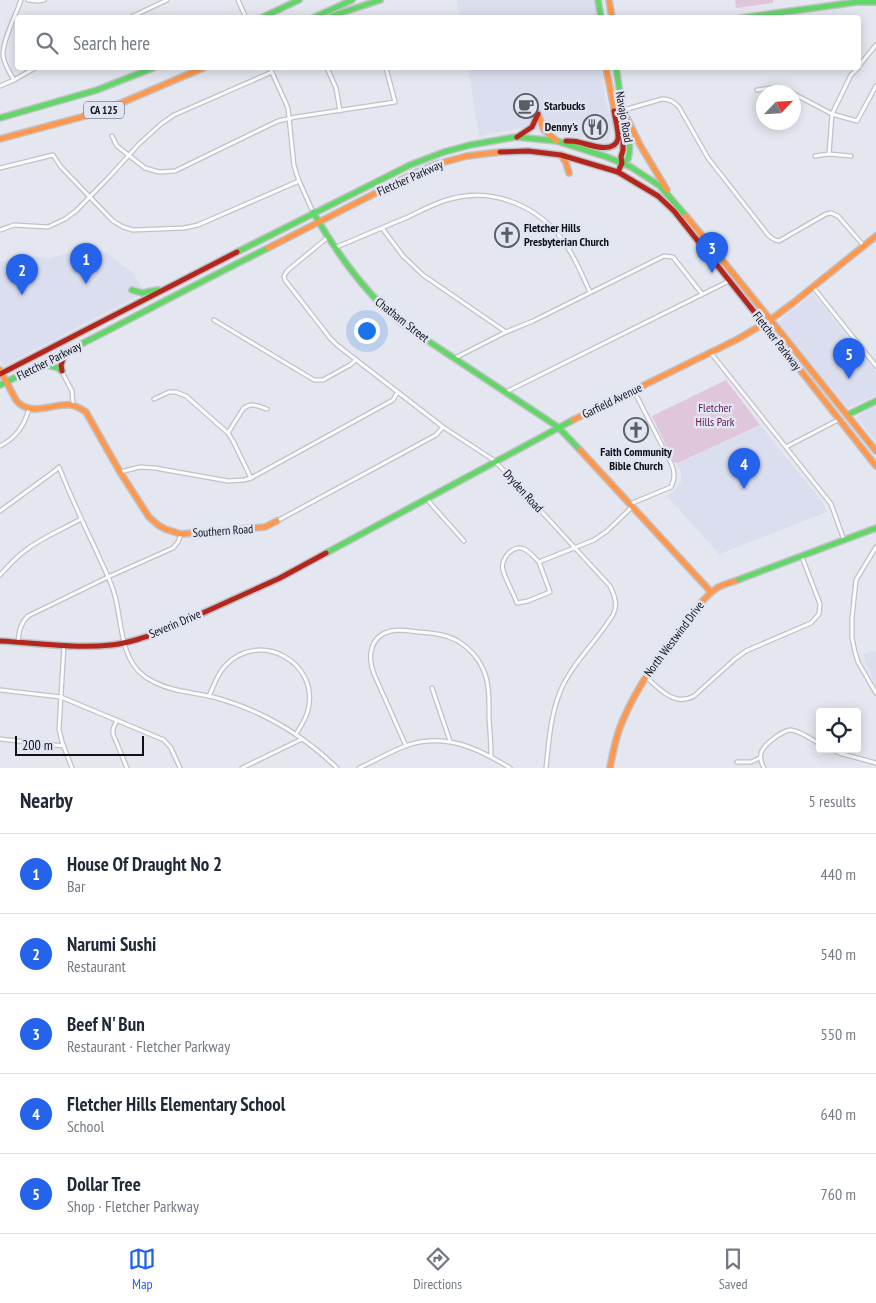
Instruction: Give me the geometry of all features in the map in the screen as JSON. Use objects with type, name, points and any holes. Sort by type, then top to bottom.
[{"type":"main road","points":[[267,15],[298,0]]},
{"type":"main road","points":[[320,15],[352,0]]},
{"type":"main road","points":[[335,15],[380,0]]},
{"type":"main road","points":[[598,0],[600,15]]},
{"type":"main road","points":[[609,0],[612,15]]},
{"type":"main road","points":[[763,15],[857,2],[876,2]]},
{"type":"main road","name":"CA 125","points":[[0,118],[93,92],[149,70]]},
{"type":"main road","name":"CA 125","points":[[0,139],[100,112],[198,70]]},
{"type":"main road","name":"Navajo Road","points":[[606,70],[614,111],[623,139],[622,163],[618,172]]},
{"type":"main road","name":"Navajo Road","points":[[616,70],[630,141],[628,160],[622,163]]},
{"type":"main road","points":[[623,110],[640,145],[678,206]]},
{"type":"main road","points":[[516,137],[532,128],[538,114],[544,130],[557,141],[575,141],[607,148],[613,146],[618,138],[614,111]]},
{"type":"main road","name":"Fletcher Parkway","points":[[1,373],[314,212],[410,165],[444,152],[470,145],[516,137],[557,141],[586,150],[622,163],[660,186],[747,290],[876,451]]},
{"type":"main road","name":"Fletcher Parkway","points":[[0,385],[411,175],[437,164],[467,156],[505,151],[561,154],[618,172],[658,196],[674,211],[876,466]]},
{"type":"main road","points":[[561,154],[569,173]]},
{"type":"main road","name":"Chatham Street","points":[[314,212],[333,248],[358,281],[382,307],[402,323],[558,427],[711,592]]},
{"type":"main road","name":"Garfield Avenue","points":[[336,548],[558,427],[738,339],[770,320],[876,236]]},
{"type":"main road","points":[[730,281],[736,281],[744,290],[747,290]]},
{"type":"main road","points":[[132,290],[136,293],[144,293],[167,287]]},
{"type":"main road","points":[[62,371],[61,364],[65,353]]},
{"type":"main road","points":[[43,364],[62,371]]},
{"type":"main road","points":[[1,373],[18,403],[23,407],[29,409],[73,404]]},
{"type":"main road","points":[[830,410],[840,415],[847,415],[876,402]]},
{"type":"main road","name":"Southern Road","points":[[73,404],[80,407],[88,415],[120,472],[152,520],[162,527],[181,534],[265,527],[278,521]]},
{"type":"main road","points":[[838,420],[843,419],[857,427]]},
{"type":"main road","name":"North Westwind Drive","points":[[610,768],[613,748],[632,698],[646,676],[711,592],[718,587],[876,528]]},
{"type":"main road","name":"Severin Drive","points":[[0,641],[79,646],[112,645],[143,638],[280,578],[336,548]]},
{"type":"street","points":[[14,80],[5,63],[2,44],[21,0]]},
{"type":"street","points":[[28,0],[44,0]]},
{"type":"street","points":[[135,15],[167,0]]},
{"type":"street","points":[[238,0],[245,15]]},
{"type":"street","points":[[861,63],[876,45]]},
{"type":"street","points":[[0,86],[32,70]]},
{"type":"street","points":[[0,230],[14,225],[51,226],[66,219],[76,211],[146,137],[174,115],[271,70]]},
{"type":"street","name":"Chatham Street","points":[[271,70],[285,101],[294,166],[314,212]]},
{"type":"street","points":[[328,70],[333,80],[340,111]]},
{"type":"street","points":[[112,136],[117,146],[127,156],[145,168],[151,171],[175,171],[278,121],[395,102],[387,70]]},
{"type":"street","points":[[829,154],[832,114],[851,75],[855,70]]},
{"type":"street","points":[[801,98],[832,114],[857,121],[876,86]]},
{"type":"street","points":[[623,110],[662,99],[675,102],[708,158],[774,240],[779,241],[831,213],[838,216],[864,246]]},
{"type":"street","points":[[815,156],[829,154],[851,156]]},
{"type":"street","points":[[0,168],[53,155],[61,167],[116,223],[130,230],[184,228],[206,222],[299,181]]},
{"type":"street","points":[[333,248],[436,204],[457,197],[479,195],[494,197],[508,200],[530,210],[543,219],[572,253],[590,292]]},
{"type":"street","points":[[382,228],[403,256],[423,275],[506,332]]},
{"type":"street","name":"Dryden Road","points":[[327,238],[287,271],[284,276],[285,280],[330,338],[397,393],[443,427],[495,461],[610,586],[616,606],[614,612],[599,636],[568,676],[560,691],[551,720],[546,768]]},
{"type":"street","points":[[454,358],[664,256],[673,257],[702,294]]},
{"type":"street","points":[[506,392],[730,281]]},
{"type":"street","points":[[813,287],[876,366]]},
{"type":"street","points":[[214,320],[314,380],[323,380],[356,360]]},
{"type":"street","points":[[712,352],[831,504],[844,540]]},
{"type":"street","points":[[62,371],[72,391],[73,404]]},
{"type":"street","points":[[539,562],[598,537],[631,506],[671,486],[674,481],[671,463],[634,391]]},
{"type":"street","points":[[154,399],[169,392],[183,394],[228,433],[251,478]]},
{"type":"street","points":[[120,472],[140,467],[228,481],[244,480],[251,478],[393,400],[397,393]]},
{"type":"street","points":[[228,433],[246,406],[254,404],[267,409]]},
{"type":"street","points":[[0,446],[13,438],[20,430],[29,409]]},
{"type":"street","points":[[786,447],[838,420]]},
{"type":"street","name":"Southern Road","points":[[278,521],[436,435],[443,427]]},
{"type":"street","points":[[0,511],[59,467],[115,595],[124,643],[130,659],[136,668],[145,677],[168,688],[210,696],[254,710],[303,738],[337,768]]},
{"type":"street","points":[[427,498],[464,541]]},
{"type":"street","points":[[0,575],[25,550],[52,533],[81,519]]},
{"type":"street","points":[[18,642],[18,632],[22,622],[35,611],[173,548],[181,534]]},
{"type":"street","points":[[876,547],[856,580],[852,638],[858,662],[876,693]]},
{"type":"street","points":[[515,548],[523,549],[539,562],[550,592],[528,601],[517,603],[502,569],[502,560],[515,548]]},
{"type":"street","points":[[646,676],[670,697],[678,700],[688,699],[694,696],[734,659],[746,651],[811,623],[818,614],[820,604],[802,557]]},
{"type":"street","points":[[406,746],[370,663],[371,650],[375,642],[384,634],[394,630],[436,633],[447,636],[462,644],[475,656],[484,671],[488,686],[491,756]]},
{"type":"street","points":[[64,645],[59,729],[72,768]]},
{"type":"street","points":[[210,696],[221,670],[238,656],[258,650],[279,654],[293,662],[301,671],[309,690],[310,701],[308,710],[304,722],[296,734]]},
{"type":"street","points":[[432,688],[450,741]]},
{"type":"street","points":[[0,690],[61,697],[164,740],[171,748],[180,768]]},
{"type":"street","points":[[117,720],[113,734],[127,768]]},
{"type":"street","points":[[764,768],[760,758],[762,749],[766,744],[787,730],[798,732],[816,742]]},
{"type":"street","points":[[242,768],[303,738]]},
{"type":"street","points":[[0,739],[64,746]]},
{"type":"street","points":[[358,768],[406,746],[438,740],[473,747],[510,768]]},
{"type":"street","points":[[839,753],[876,763]]},
{"type":"street","points":[[737,762],[750,762],[760,758]]},
{"type":"shaded area","points":[[457,0],[595,0],[598,15],[460,15]]},
{"type":"shaded area","points":[[468,70],[602,70],[605,98],[613,126],[608,143],[521,128],[479,136]]},
{"type":"shaded area","points":[[92,247],[110,255],[134,274],[143,290],[138,296],[3,366],[0,360],[0,262],[23,255],[49,258]]},
{"type":"shaded area","points":[[813,294],[876,372],[876,395],[848,408],[778,322]]},
{"type":"shaded area","points":[[874,406],[876,409],[876,442],[857,417]]},
{"type":"shaded area","points":[[760,425],[823,503],[827,512],[719,554],[667,496],[681,482],[681,473],[677,463]]},
{"type":"shaded area","points":[[876,651],[876,686],[865,662],[864,654]]},
{"type":"green space","points":[[735,0],[773,0],[773,3],[736,8]]},
{"type":"green space","name":"Fletcher Hills Park","points":[[726,380],[760,425],[677,463],[674,462],[652,416]]},
{"type":"traffic: fast","points":[[267,15],[299,0]]},
{"type":"traffic: fast","points":[[320,15],[352,0]]},
{"type":"traffic: fast","points":[[335,15],[380,0]]},
{"type":"traffic: fast","points":[[598,0],[600,15]]},
{"type":"traffic: fast","points":[[763,15],[857,2],[876,2]]},
{"type":"traffic: fast","points":[[0,118],[97,90],[148,70]]},
{"type":"traffic: fast","points":[[616,70],[630,144],[628,159],[622,163]]},
{"type":"traffic: fast","points":[[237,252],[410,165],[444,152],[470,145],[516,137],[557,141],[631,167],[660,186],[686,216]]},
{"type":"traffic: fast","points":[[313,212],[352,272],[401,323],[558,427],[580,450]]},
{"type":"traffic: fast","points":[[0,385],[268,248]]},
{"type":"traffic: fast","points":[[132,290],[142,293],[158,290]]},
{"type":"traffic: fast","points":[[43,364],[62,371]]},
{"type":"traffic: fast","points":[[847,415],[876,401]]},
{"type":"traffic: fast","points":[[326,553],[573,420]]},
{"type":"traffic: fast","points":[[735,581],[876,528]]},
{"type":"traffic: slow","points":[[609,0],[612,15]]},
{"type":"traffic: slow","points":[[0,139],[100,112],[198,70]]},
{"type":"traffic: slow","points":[[606,70],[615,113]]},
{"type":"traffic: slow","points":[[623,110],[640,145],[667,190]]},
{"type":"traffic: slow","points":[[538,114],[544,130],[557,141]]},
{"type":"traffic: slow","points":[[268,248],[411,175],[437,164],[467,156],[500,152]]},
{"type":"traffic: slow","points":[[561,155],[569,173]]},
{"type":"traffic: slow","points":[[686,216],[876,451]]},
{"type":"traffic: slow","points":[[573,420],[738,339],[770,320],[876,236]]},
{"type":"traffic: slow","points":[[767,328],[876,466]]},
{"type":"traffic: slow","points":[[0,370],[16,400],[28,408],[71,405],[86,412],[120,472],[149,517],[165,529],[181,534],[265,527],[277,521]]},
{"type":"traffic: slow","points":[[580,450],[711,592]]},
{"type":"traffic: slow","points":[[610,768],[621,726],[629,707],[651,669],[704,600],[717,588],[735,581]]},
{"type":"traffic: jam","points":[[566,141],[606,148],[616,144],[618,139],[614,111]]},
{"type":"traffic: jam","points":[[517,137],[532,127],[538,114]]},
{"type":"traffic: jam","points":[[618,172],[622,163],[623,150],[623,139],[619,124]]},
{"type":"traffic: jam","points":[[500,152],[528,151],[561,155],[618,172],[658,196],[674,211],[767,328]]},
{"type":"traffic: jam","points":[[0,374],[237,252]]},
{"type":"traffic: jam","points":[[62,371],[61,365],[65,353]]},
{"type":"traffic: jam","points":[[0,641],[97,646],[144,638],[280,578],[326,553]]},
{"type":"place","name":"Starbucks","points":[[526,106]]},
{"type":"place","name":"Denny's","points":[[595,127]]},
{"type":"place","name":"Fletcher Hills Presbyterian Church","points":[[507,235]]},
{"type":"place","name":"Beef N' Bun","points":[[712,273]]},
{"type":"place","name":"House Of Draught No 2","points":[[86,284]]},
{"type":"place","name":"Narumi Sushi","points":[[22,295]]},
{"type":"place","name":"Dollar Tree","points":[[849,379]]},
{"type":"place","name":"Faith Community Bible Church","points":[[636,430]]},
{"type":"place","name":"Fletcher Hills Elementary School","points":[[744,489]]}]
